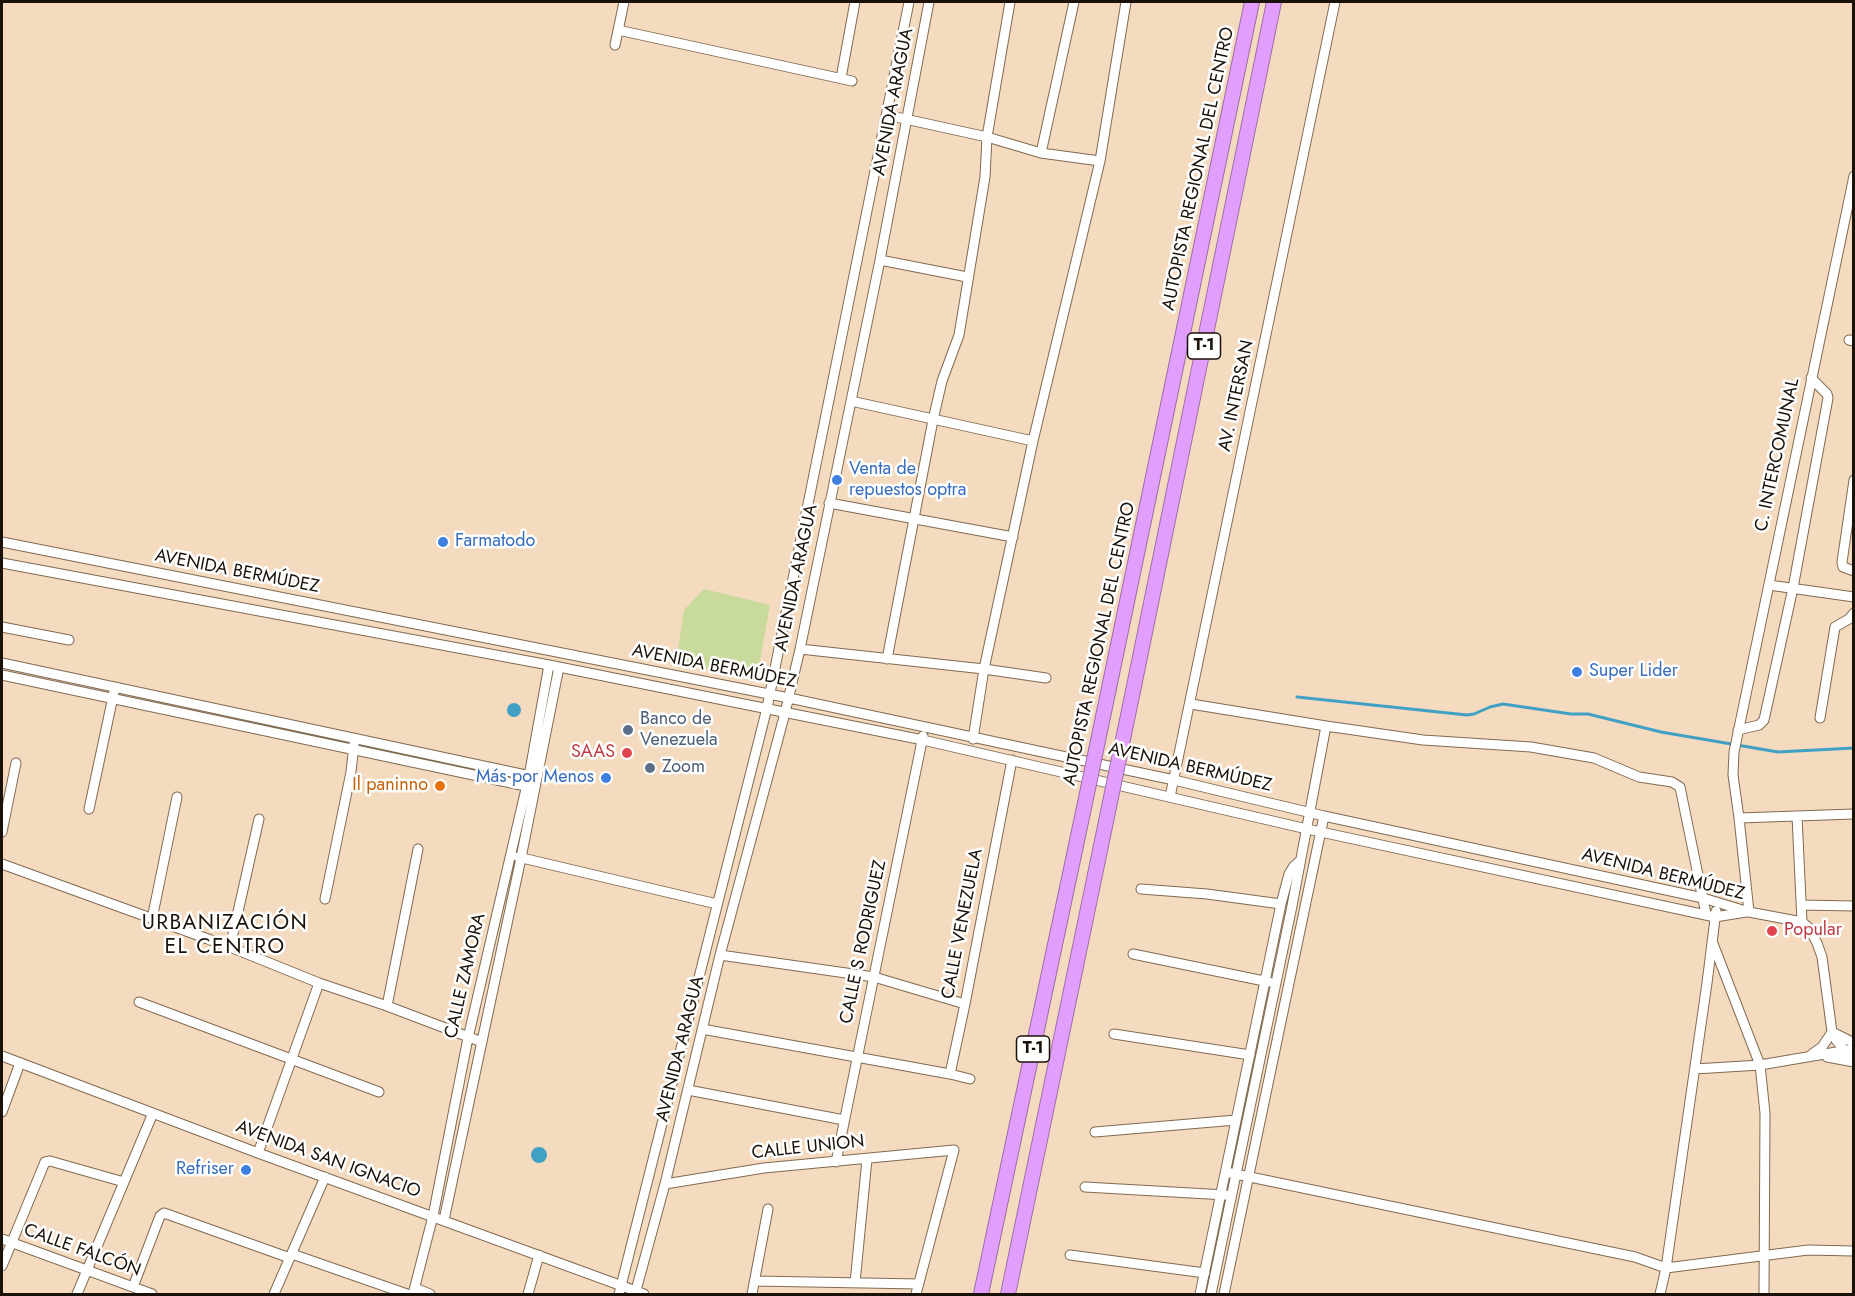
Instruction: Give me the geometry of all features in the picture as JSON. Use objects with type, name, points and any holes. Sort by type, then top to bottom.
[{"type":"highway","name":"AUTOPISTA REGIONAL DEL CENTRO","points":[[981,1294],[1252,2]]},
{"type":"highway","name":"T-1","points":[[1008,1294],[1274,2]]},
{"type":"street","points":[[615,45],[624,2]]},
{"type":"street","points":[[840,78],[855,2]]},
{"type":"street","name":"AVENIDA ARAGUA","points":[[620,1290],[767,708],[909,2]]},
{"type":"street","name":"AVENIDA ARAGUA","points":[[638,1294],[720,955],[789,698],[880,260],[929,2]]},
{"type":"street","points":[[887,659],[933,420],[942,381],[959,335],[985,177],[987,137],[1010,2]]},
{"type":"street","points":[[1041,153],[1074,2]]},
{"type":"street","points":[[973,739],[984,669],[1033,441],[1100,161],[1126,2]]},
{"type":"street","name":"AV. INTERSAN","points":[[1170,797],[1335,2]]},
{"type":"street","points":[[618,30],[852,81]]},
{"type":"street","points":[[887,115],[987,137],[1041,153],[1100,161]]},
{"type":"street","name":"C. INTERCOMUNAL","points":[[1749,912],[1733,775],[1734,752],[1854,176]]},
{"type":"street","points":[[880,260],[968,277]]},
{"type":"street","points":[[1738,730],[1758,725],[1764,720],[1793,588],[1828,398],[1827,394],[1811,378]]},
{"type":"street","points":[[850,401],[1033,441]]},
{"type":"street","points":[[1854,480],[1842,562],[1843,567],[1854,571]]},
{"type":"street","points":[[830,503],[1013,537]]},
{"type":"street","name":"AVENIDA BERMÚDEZ","points":[[2,542],[789,698],[1174,780],[1324,816],[1703,898],[1749,912]]},
{"type":"street","name":"AVENIDA BERMÚDEZ","points":[[2,563],[554,666],[923,740],[1307,830],[1711,915],[1749,912]]},
{"type":"street","points":[[1768,585],[1854,597]]},
{"type":"street","points":[[1820,718],[1835,627],[1849,619],[1854,613]]},
{"type":"street","points":[[370,632],[374,616]]},
{"type":"street","points":[[2,627],[69,640]]},
{"type":"street","points":[[800,649],[1046,678]]},
{"type":"street","points":[[2,663],[533,777]]},
{"type":"street","name":"CALLE ZAMORA","points":[[444,1220],[521,858],[531,788],[554,666]]},
{"type":"street","points":[[2,675],[531,788]]},
{"type":"street","points":[[89,809],[115,687]]},
{"type":"street","points":[[1191,704],[1423,740],[1531,747],[1594,759],[1639,777],[1672,782],[1680,787],[1703,898],[1711,915],[1712,939],[1666,1268],[1660,1294]]},
{"type":"street","points":[[1211,1294],[1307,830],[1308,812],[1326,726]]},
{"type":"street","name":"CALLE S RODRIGUEZ","points":[[836,1162],[925,728]]},
{"type":"street","points":[[325,899],[351,772],[355,739]]},
{"type":"street","name":"CALLE VENEZUELA","points":[[950,1074],[1012,760]]},
{"type":"street","points":[[2,832],[16,763]]},
{"type":"street","name":"CALLE ZAMORA","points":[[412,1292],[433,1216],[468,1038],[510,856],[531,788]]},
{"type":"street","points":[[152,919],[177,797]]},
{"type":"street","points":[[1739,818],[1854,814]]},
{"type":"street","points":[[1224,1294],[1324,816]]},
{"type":"street","points":[[1797,816],[1802,922]]},
{"type":"street","points":[[230,947],[259,819]]},
{"type":"street","points":[[387,1006],[418,849]]},
{"type":"street","points":[[510,856],[717,904]]},
{"type":"street","points":[[1200,1294],[1281,904],[1289,874],[1293,866],[1300,861]]},
{"type":"street","points":[[2,864],[482,1042]]},
{"type":"street","points":[[1141,889],[1207,894],[1281,904]]},
{"type":"street","points":[[1711,915],[1717,903]]},
{"type":"street","points":[[1801,905],[1854,906]]},
{"type":"street","points":[[1749,912],[1802,922],[1809,928],[1822,957],[1832,1032],[1836,1040],[1849,1050],[1854,1062]]},
{"type":"street","points":[[1712,939],[1760,1065],[1765,1113],[1764,1294]]},
{"type":"street","points":[[1133,954],[1275,983]]},
{"type":"street","points":[[720,955],[874,977],[965,1004]]},
{"type":"street","points":[[258,1153],[319,983]]},
{"type":"street","points":[[139,1002],[379,1092]]},
{"type":"street","points":[[702,1029],[858,1056],[970,1079]]},
{"type":"street","points":[[1832,1032],[1854,1043]]},
{"type":"street","points":[[1809,1056],[1822,1047],[1832,1032]]},
{"type":"street","points":[[1114,1034],[1250,1055]]},
{"type":"street","points":[[1695,1069],[1760,1065],[1849,1050]]},
{"type":"street","points":[[1809,1056],[1839,1058],[1854,1062]]},
{"type":"street","name":"AVENIDA SAN IGNACIO","points":[[2,1057],[538,1255],[620,1290],[638,1294]]},
{"type":"street","points":[[2,1112],[20,1063]]},
{"type":"street","points":[[688,1090],[844,1120]]},
{"type":"street","points":[[77,1294],[153,1113]]},
{"type":"street","points":[[1095,1132],[1236,1120]]},
{"type":"street","name":"CALLE UNION","points":[[665,1184],[764,1168],[954,1150],[919,1284]]},
{"type":"street","points":[[855,1283],[867,1159]]},
{"type":"street","points":[[2,1266],[6,1241],[45,1162],[50,1161],[124,1182]]},
{"type":"street","points":[[1226,1172],[1635,1257],[1666,1268],[1808,1250],[1854,1251]]},
{"type":"street","points":[[274,1294],[325,1177]]},
{"type":"street","points":[[1085,1187],[1244,1197]]},
{"type":"street","points":[[752,1294],[768,1209]]},
{"type":"street","points":[[133,1287],[160,1216],[164,1213],[291,1256],[412,1292],[430,1294]]},
{"type":"street","name":"CALLE FALCÓN","points":[[6,1241],[152,1294]]},
{"type":"street","points":[[528,1294],[538,1255]]},
{"type":"street","points":[[1070,1255],[1205,1273]]},
{"type":"street","points":[[755,1281],[919,1284],[916,1294]]},
{"type":"green space","points":[[704,589],[770,605],[757,677],[676,663],[684,610]]},
{"type":"water","points":[[514,703],[519,705],[521,710],[519,715],[514,717],[509,715],[507,710],[509,705]]},
{"type":"water","points":[[539,1147],[547,1155],[539,1163],[531,1155]]},
{"type":"waterway","points":[[1297,697],[1467,715],[1503,704],[1571,714],[1588,714],[1661,732],[1778,752],[1854,748]]},
{"type":"place","name":"Venta de repuestos optra","points":[[837,480]]},
{"type":"place","name":"Farmatodo","points":[[443,542]]},
{"type":"place","name":"Super Lider","points":[[1577,672]]},
{"type":"place","name":"Banco de Venezuela","points":[[628,730]]},
{"type":"place","name":"SAAS","points":[[627,753]]},
{"type":"place","name":"Zoom","points":[[650,768]]},
{"type":"place","name":"Más por Menos","points":[[606,778]]},
{"type":"place","name":"Il paninno","points":[[440,786]]},
{"type":"place","name":"Popular","points":[[1772,931]]},
{"type":"place","name":"Refriser","points":[[246,1170]]},
{"type":"district","name":"URBANIZACIÓN EL CENTRO","points":[[225,936]]}]
